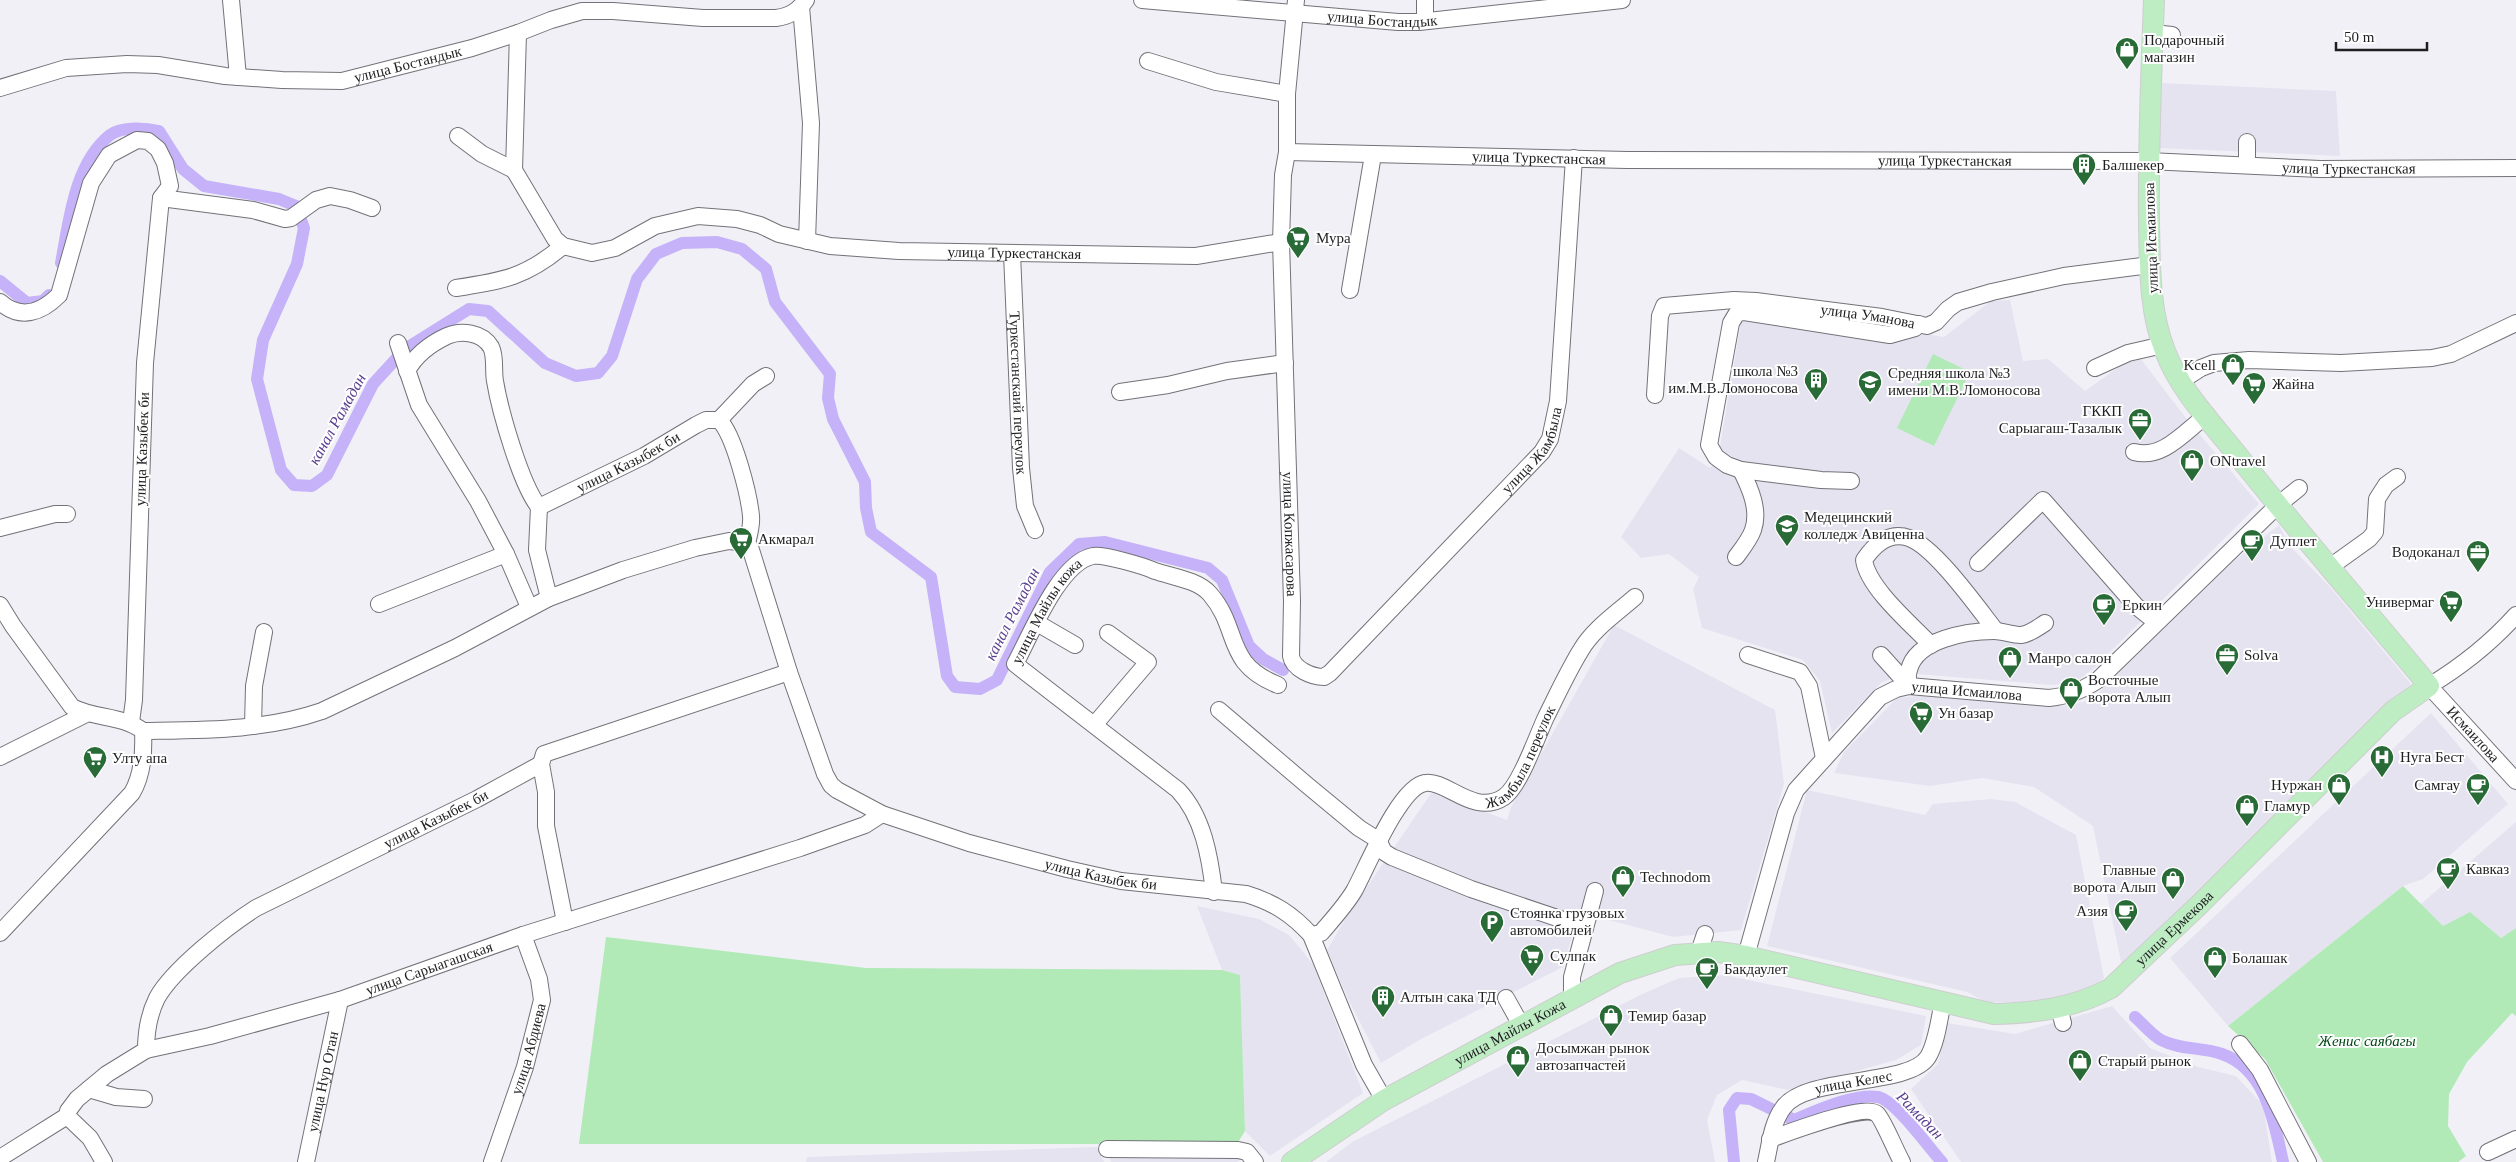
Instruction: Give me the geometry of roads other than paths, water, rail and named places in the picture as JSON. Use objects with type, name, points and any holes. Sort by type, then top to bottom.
[{"type":"main road","name":"улица Исмаилова","points":[[2154,0],[2163,34],[2148,161],[2150,265],[2154,312],[2163,345],[2181,381],[2207,415],[2278,505],[2429,686]]},
{"type":"main road","name":"улица Ермекова","points":[[1746,956],[1994,1014],[2027,1013],[2057,1008],[2094,998],[2111,988],[2200,904],[2393,711],[2429,686]]},
{"type":"main road","name":"улица Майлы Кожа","points":[[1292,1162],[1384,1100],[1520,1025],[1620,973],[1676,955],[1702,943],[1746,956]]},
{"type":"street","points":[[231,0],[238,77]]},
{"type":"street","name":"улица Бостандык","points":[[1142,0],[1295,7],[1398,22],[1425,21],[1520,6],[1622,0]]},
{"type":"street","points":[[1425,0],[1425,21]]},
{"type":"street","points":[[804,4],[812,123],[808,241]]},
{"type":"street","name":"улица Бостандык","points":[[0,88],[31,77],[87,65],[158,65],[238,77],[282,80],[342,80],[472,48],[551,20],[582,12],[613,11],[703,18],[776,18],[786,17],[804,4]]},
{"type":"street","points":[[1281,242],[1283,175],[1287,152],[1287,94],[1295,7]]},
{"type":"street","points":[[456,288],[488,283],[526,272],[563,246],[555,239],[514,170],[518,33]]},
{"type":"street","points":[[1148,60],[1216,82],[1287,94]]},
{"type":"street","points":[[458,136],[482,154],[514,170]]},
{"type":"street","name":"улица Казыбек би","points":[[0,302],[12,309],[37,312],[46,308],[59,295],[90,183],[109,155],[117,149],[138,140],[148,141],[158,149],[165,163],[170,186],[161,198],[145,363],[134,700],[142,764],[137,784],[132,793],[0,933]]},
{"type":"street","points":[[2247,142],[2247,165]]},
{"type":"street","name":"улица Туркестанская","points":[[1287,152],[1745,162],[2148,161],[2320,169],[2516,168]]},
{"type":"street","points":[[1350,290],[1374,155]]},
{"type":"street","name":"улица Жамбыла","points":[[1330,673],[1495,503],[1542,452],[1550,439],[1558,401],[1574,158]]},
{"type":"street","points":[[161,198],[253,210],[285,218],[290,218],[316,200],[330,196],[350,200],[372,208]]},
{"type":"street","name":"улица Туркестанская","points":[[563,246],[592,253],[605,251],[655,226],[698,216],[737,218],[808,241],[830,246],[881,250],[1196,256],[1281,242]]},
{"type":"street","name":"улица Копжасарова","points":[[1281,242],[1286,363],[1292,659],[1310,675],[1324,677],[1330,673]]},
{"type":"street","name":"Туркестанскаий переулок","points":[[1012,253],[1024,506],[1035,530]]},
{"type":"street","name":"улица Уманова","points":[[1655,395],[1660,316],[1664,306],[1734,300],[1756,301],[1882,317],[1927,326],[1936,322],[1948,309],[1958,302],[1992,292],[2064,276],[2150,265]]},
{"type":"street","points":[[1851,481],[1821,480],[1741,470],[1722,462],[1709,445],[1731,323],[1737,314],[1753,313],[1890,335],[1915,328],[1919,324]]},
{"type":"street","points":[[2181,381],[2201,368],[2214,363],[2249,360],[2341,363],[2432,358],[2451,354],[2516,323]]},
{"type":"street","points":[[405,365],[428,347],[451,334],[464,332],[478,335],[491,348],[497,387],[516,458],[533,500],[539,507],[537,550],[549,598]]},
{"type":"street","points":[[398,343],[419,405],[478,501],[506,554],[529,607]]},
{"type":"street","points":[[2095,368],[2128,354],[2163,345]]},
{"type":"street","points":[[1120,392],[1140,391],[1227,371],[1286,363]]},
{"type":"street","points":[[0,605],[12,626],[72,707],[86,714],[137,727],[253,726],[304,717],[322,711],[455,648],[549,598],[623,570],[695,548],[729,542],[747,543],[752,518],[745,486],[729,432],[719,420],[754,384],[766,376]]},
{"type":"street","points":[[2134,452],[2151,454],[2161,451],[2207,415]]},
{"type":"street","name":"улица Казыбек би","points":[[539,507],[644,456],[706,420],[719,420]]},
{"type":"street","points":[[1736,557],[1753,531],[1756,513],[1749,486],[1741,470]]},
{"type":"street","points":[[2330,567],[2369,539],[2375,532],[2376,499],[2386,485],[2397,477]]},
{"type":"street","points":[[2278,505],[2299,488]]},
{"type":"street","points":[[1978,563],[2043,500],[2136,606],[2156,622]]},
{"type":"street","name":"улица Исмаилова","points":[[1746,956],[1786,813],[1796,790],[1880,696],[1920,691],[2048,698],[2068,696],[2098,680],[2278,505]]},
{"type":"street","points":[[0,528],[55,514],[67,514]]},
{"type":"street","points":[[1931,645],[1889,600],[1866,571],[1864,560],[1876,544],[1889,538],[1900,537],[1909,538],[1927,548],[1996,631]]},
{"type":"street","name":"улица Казыбек би","points":[[747,543],[751,550],[789,672],[825,774],[831,785],[882,814],[969,843],[1067,869],[1121,881],[1246,894],[1266,900],[1297,920],[1311,935],[1364,1065],[1384,1100]]},
{"type":"street","points":[[379,604],[506,554]]},
{"type":"street","name":"улица Майлы кожа","points":[[1214,892],[1206,844],[1188,800],[1095,724],[1015,664],[1057,587],[1070,570],[1082,560],[1099,556],[1145,567],[1203,587],[1215,601],[1243,662],[1266,680],[1278,685]]},
{"type":"street","name":"Жамбыла переулок","points":[[1311,935],[1321,933],[1353,892],[1378,840],[1410,792],[1425,782],[1433,783],[1478,802],[1504,797],[1513,786],[1530,754],[1582,647],[1635,597]]},
{"type":"street","name":"улица Ермекова","points":[[2429,686],[2463,665],[2495,638],[2516,615]]},
{"type":"street","points":[[1037,623],[1075,645]]},
{"type":"street","points":[[1920,691],[1908,671],[1913,661],[1931,645],[1974,632],[1996,631],[2021,635],[2045,623]]},
{"type":"street","points":[[253,726],[254,686],[264,632]]},
{"type":"street","points":[[1095,724],[1148,662],[1108,633]]},
{"type":"street","points":[[1748,655],[1800,672],[1804,676],[1809,686],[1824,758]]},
{"type":"street","points":[[1881,656],[1920,691]]},
{"type":"street","name":"улица Казыбек би","points":[[146,1050],[150,1014],[158,997],[197,954],[237,920],[256,908],[477,799],[540,764],[544,754],[789,672]]},
{"type":"street","name":"Исмаилова","points":[[2429,686],[2516,781]]},
{"type":"street","points":[[1219,710],[1307,786],[1359,828],[1378,840],[1384,852],[1392,857],[1430,873],[1584,927]]},
{"type":"street","points":[[0,758],[86,714]]},
{"type":"street","points":[[540,764],[546,792],[546,826],[565,922]]},
{"type":"street","name":"улица Сарыагашская","points":[[0,1158],[67,1116],[68,1111],[89,1089],[130,1058],[146,1050],[210,1036],[340,1000],[523,935],[791,851],[865,825],[882,814]]},
{"type":"street","points":[[1572,998],[1572,977],[1595,891]]},
{"type":"street","name":"улица Абдиева","points":[[492,1162],[525,1067],[542,1000],[539,979],[523,935]]},
{"type":"street","points":[[1506,998],[1520,1025]]},
{"type":"street","name":"улица Нур Отан","points":[[306,1162],[340,1000]]},
{"type":"street","name":"улица Келес","points":[[1766,1162],[1770,1139],[1779,1114],[1800,1094],[1916,1067],[1928,1057],[1942,1031],[1943,1002]]},
{"type":"street","points":[[2240,1044],[2260,1070],[2308,1162]]},
{"type":"street","points":[[89,1089],[116,1098],[144,1099]]},
{"type":"street","points":[[1770,1139],[1845,1115],[1869,1110],[1881,1119],[1892,1147],[1902,1162]]},
{"type":"street","points":[[67,1116],[90,1138],[104,1162]]},
{"type":"street","points":[[2488,1152],[2516,1139]]},
{"type":"street","points":[[1107,1149],[1238,1150],[1247,1152],[1255,1162]]},
{"type":"waterway","name":"канал Рамадан","points":[[61,263],[75,194],[88,161],[110,135],[121,130],[141,129],[159,131],[183,169],[204,186],[279,199],[296,206],[304,228],[297,264],[263,340],[257,379],[281,470],[294,485],[312,486],[327,475],[373,384],[405,349],[469,309],[488,311],[545,363],[576,376],[598,373],[612,356],[637,279],[656,254],[682,243],[717,242],[742,249],[766,269],[775,302],[830,374],[828,398],[833,419],[865,482],[866,508],[871,532],[931,577],[947,676],[955,687],[980,689],[997,680],[1050,572],[1079,544],[1105,542],[1208,568],[1222,580],[1249,646],[1263,659],[1283,670]]},
{"type":"waterway","name":"канал Рамадан","points":[[0,281],[27,303],[43,301],[49,295]]},
{"type":"waterway","name":"Рамадан","points":[[2135,1017],[2161,1040],[2176,1045],[2222,1054],[2237,1061],[2249,1072],[2266,1099],[2276,1130],[2283,1162]]},
{"type":"waterway","name":"Рамадан","points":[[1734,1162],[1729,1110],[1737,1098],[1751,1099],[1794,1120],[1847,1100],[1868,1096],[1878,1097],[1893,1106],[1912,1125],[1942,1162]]},
{"type":"place","name":"Подарочный магазин","points":[[2127,70]]},
{"type":"place","name":"Балшекер","points":[[2084,186]]},
{"type":"place","name":"Мура","points":[[1298,259]]},
{"type":"place","name":"Kcell","points":[[2233,386]]},
{"type":"place","name":"школа №3 им.М.В.Ломоносова","points":[[1816,401]]},
{"type":"place","name":"Средняя школа №3 имени М.В.Ломоносова","points":[[1870,403]]},
{"type":"place","name":"Жайна","points":[[2254,405]]},
{"type":"place","name":"ГККП Сарыагаш-Тазалык","points":[[2140,441]]},
{"type":"place","name":"ONtravel","points":[[2192,482]]},
{"type":"place","name":"Медецинский колледж Авиценна","points":[[1787,547]]},
{"type":"place","name":"Акмарал","points":[[741,560]]},
{"type":"place","name":"Дуплет","points":[[2252,562]]},
{"type":"place","name":"Водоканал","points":[[2478,573]]},
{"type":"place","name":"Универмаг","points":[[2451,623]]},
{"type":"place","name":"Еркин","points":[[2104,626]]},
{"type":"place","name":"Solva","points":[[2227,676]]},
{"type":"place","name":"Манро салон","points":[[2010,679]]},
{"type":"place","name":"Восточные ворота Алып","points":[[2071,710]]},
{"type":"place","name":"Ун базар","points":[[1921,734]]},
{"type":"place","name":"Нуга Бест","points":[[2382,778]]},
{"type":"place","name":"Улту апа","points":[[95,779]]},
{"type":"place","name":"Нуржан","points":[[2339,806]]},
{"type":"place","name":"Самгау","points":[[2478,806]]},
{"type":"place","name":"Гламур","points":[[2247,827]]},
{"type":"place","name":"Кавказ","points":[[2448,890]]},
{"type":"place","name":"Technodom","points":[[1623,898]]},
{"type":"place","name":"Главные ворота Алып","points":[[2173,900]]},
{"type":"place","name":"Азия","points":[[2126,932]]},
{"type":"place","name":"Стоянка грузовых автомобилей","points":[[1492,943]]},
{"type":"place","name":"Сулпак","points":[[1532,977]]},
{"type":"place","name":"Болашак","points":[[2215,979]]},
{"type":"place","name":"Бакдаулет","points":[[1707,990]]},
{"type":"place","name":"Алтын сака ТД","points":[[1383,1018]]},
{"type":"place","name":"Темир базар","points":[[1611,1037]]},
{"type":"place","name":"Досымжан рынок автозапчастей","points":[[1518,1078]]},
{"type":"place","name":"Старый рынок","points":[[2080,1082]]},
{"type":"park label","name":"Женис саябагы","points":[[2367,1041]]}]
